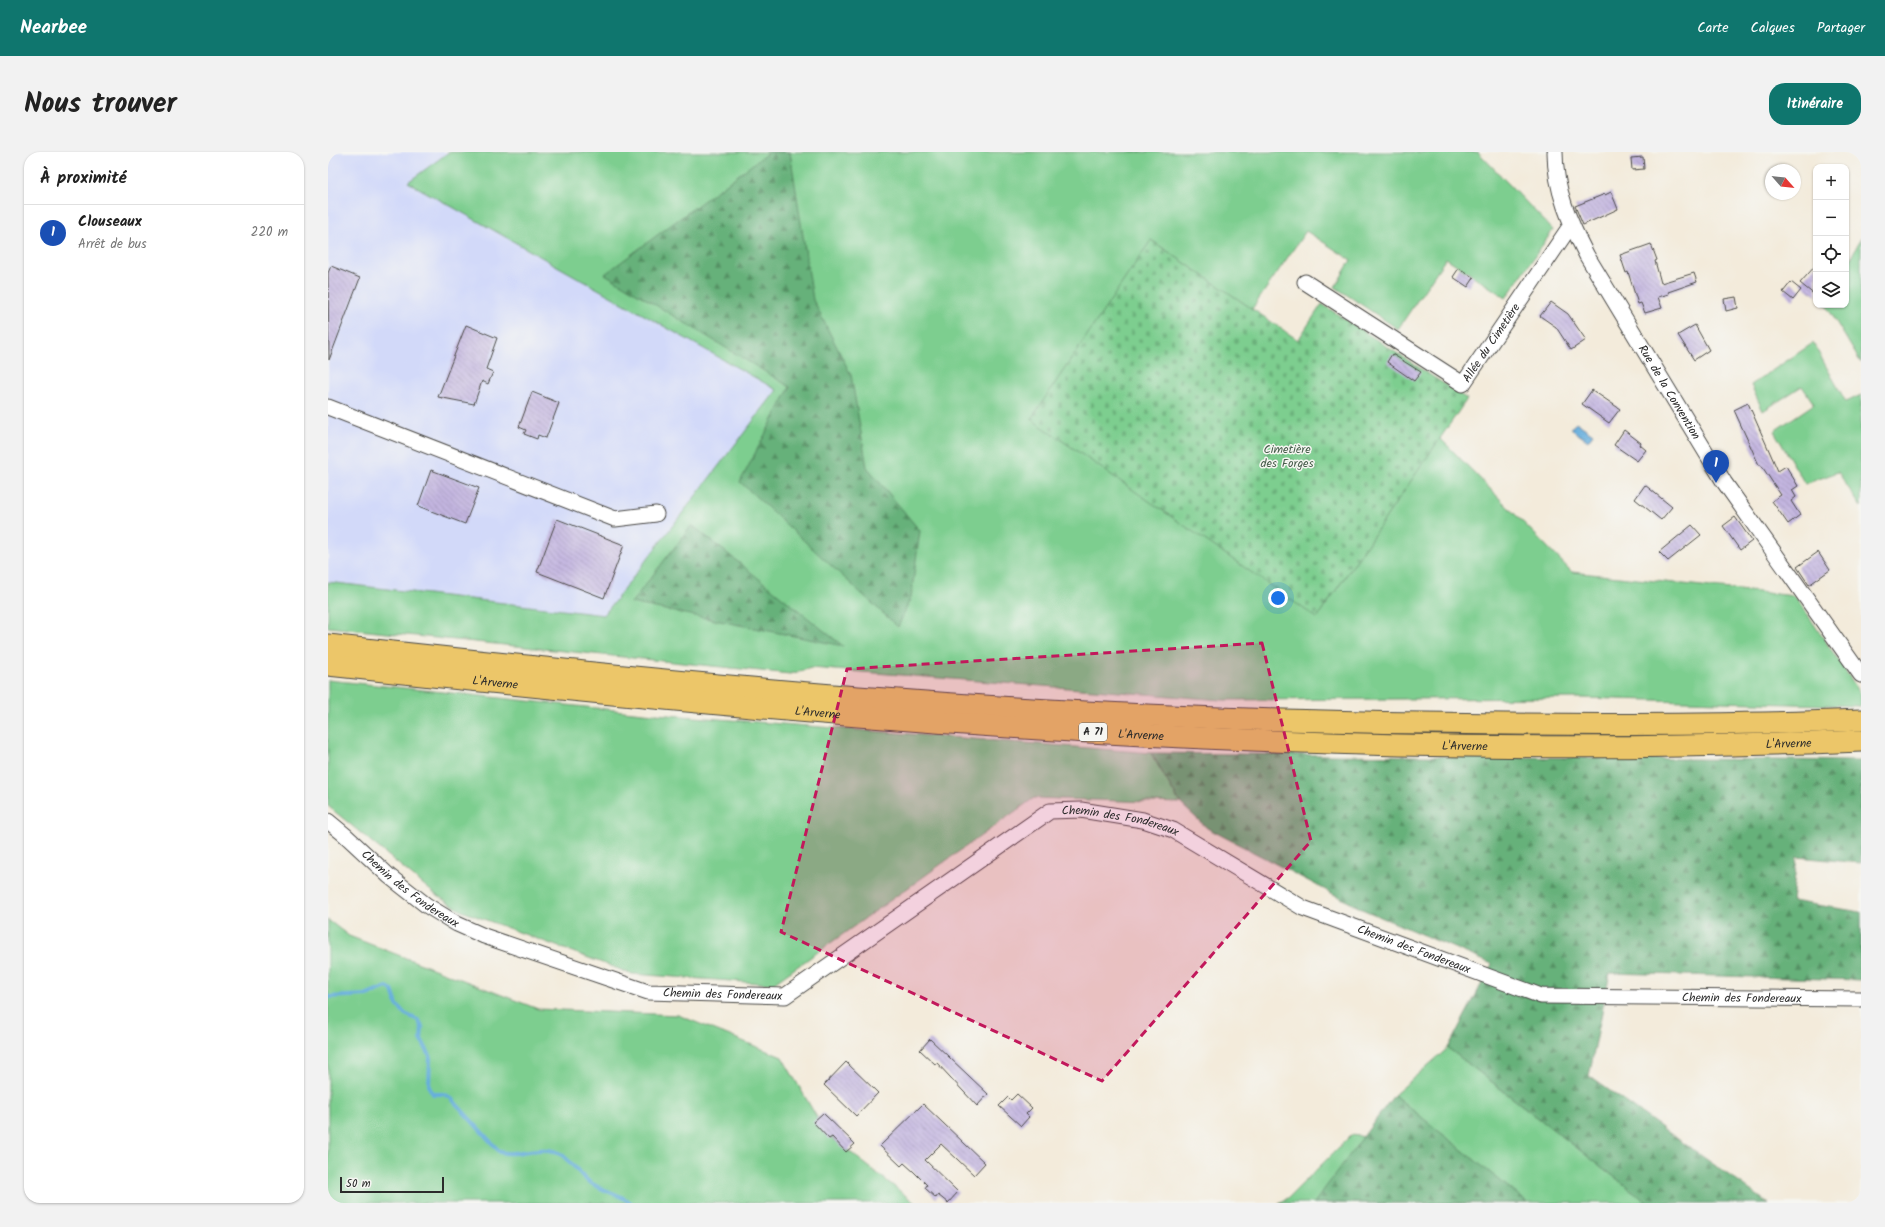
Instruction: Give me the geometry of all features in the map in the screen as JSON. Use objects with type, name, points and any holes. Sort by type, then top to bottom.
[{"type":"highway","name":"L'Arverne","points":[[328,645],[545,668],[860,697],[1159,716],[1299,722],[1560,725],[1861,720]]},
{"type":"highway","name":"L'Arverne","points":[[328,665],[546,688],[859,716],[1145,735],[1408,745],[1698,745],[1861,741]]},
{"type":"street","name":"Rue de la Convention","points":[[1555,152],[1558,184],[1571,225],[1587,256],[1724,482],[1861,675]]},
{"type":"street","name":"Allée du Cimetière","points":[[1304,282],[1463,384],[1571,225]]},
{"type":"street","points":[[328,407],[615,519],[656,514]]},
{"type":"street","name":"Chemin des Fondereaux","points":[[328,821],[346,835],[389,876],[426,905],[457,924],[484,936],[648,992],[785,996],[1050,811],[1081,810],[1144,820],[1173,830],[1303,908],[1541,996],[1861,999]]},
{"type":"highlighted area","points":[[1262,643],[1311,841],[1102,1081],[781,932],[847,669]]},
{"type":"shaded area","points":[[328,152],[449,152],[409,182],[778,390],[604,616],[328,582]]},
{"type":"green space","points":[[449,152],[1478,152],[1553,230],[1506,298],[1446,258],[1398,329],[1335,287],[1351,260],[1306,231],[1252,309],[1151,240],[1317,618],[1440,438],[1572,572],[1795,596],[1861,694],[1861,706],[1581,698],[1222,700],[811,668],[790,674],[328,627],[328,582],[604,615],[777,390],[408,182]]},
{"type":"green space","points":[[769,152],[790,152],[813,300],[851,375],[867,467],[920,531],[911,597],[898,627],[740,482],[790,387],[605,274]]},
{"type":"green space","points":[[1861,238],[1861,363],[1828,308],[1849,308],[1849,261]]},
{"type":"green space","name":"Cimetière des Forges","points":[[1151,240],[1298,340],[1322,304],[1467,399],[1317,618],[1031,419]]},
{"type":"green space","points":[[1813,343],[1846,402],[1861,395],[1861,507],[1838,472],[1805,484],[1774,431],[1814,404],[1802,386],[1763,411],[1751,385]]},
{"type":"green space","points":[[692,525],[843,646],[631,603]]},
{"type":"green space","points":[[328,680],[643,713],[1151,753],[1180,803],[1034,798],[773,984],[632,974],[462,911],[436,895],[328,806]]},
{"type":"green space","points":[[1151,753],[1861,761],[1861,863],[1797,857],[1792,901],[1861,912],[1861,980],[1610,973],[1589,1076],[1768,1203],[1648,1203],[1448,1048],[1492,964],[1364,910],[1207,828],[1180,803]]},
{"type":"green space","points":[[328,920],[349,936],[538,1009],[678,1015],[782,1057],[826,1133],[915,1203],[328,1203]]},
{"type":"green space","points":[[1448,1048],[1648,1203],[1279,1203],[1288,1198],[1351,1135],[1429,1145],[1477,1162],[1394,1095]]},
{"type":"green space","points":[[1394,1095],[1528,1203],[1314,1203]]},
{"type":"water","points":[[1576,422],[1593,434],[1588,441],[1571,429]]},
{"type":"building","points":[[1643,157],[1644,169],[1632,170],[1631,158]]},
{"type":"building","points":[[1611,192],[1618,209],[1583,225],[1575,206]]},
{"type":"building","points":[[1651,244],[1657,260],[1655,261],[1661,283],[1694,273],[1697,282],[1658,297],[1662,308],[1645,313],[1641,303],[1638,304],[1628,272],[1626,273],[1620,255]]},
{"type":"building","points":[[331,266],[360,278],[329,360],[328,273]]},
{"type":"building","points":[[1459,268],[1474,278],[1468,287],[1453,277]]},
{"type":"building","points":[[1813,268],[1813,294],[1800,283]]},
{"type":"building","points":[[1791,282],[1801,290],[1793,300],[1783,292]]},
{"type":"building","points":[[1736,297],[1738,308],[1726,311],[1724,299]]},
{"type":"building","points":[[1551,302],[1568,314],[1586,340],[1571,350],[1556,327],[1540,316]]},
{"type":"building","points":[[466,325],[497,338],[486,369],[493,372],[488,384],[482,381],[474,404],[438,397]]},
{"type":"building","points":[[1695,325],[1709,350],[1694,360],[1678,335]]},
{"type":"building","points":[[1392,354],[1421,372],[1414,381],[1387,362]]},
{"type":"building","points":[[1592,390],[1620,409],[1609,423],[1582,404]]},
{"type":"building","points":[[532,392],[559,403],[546,438],[538,435],[537,439],[524,434],[526,430],[519,427]]},
{"type":"building","points":[[1748,403],[1778,471],[1786,466],[1798,486],[1792,490],[1796,497],[1791,501],[1800,515],[1788,524],[1772,501],[1781,495],[1761,465],[1759,465],[1734,410]]},
{"type":"building","points":[[1624,430],[1641,443],[1640,445],[1646,450],[1637,461],[1614,445]]},
{"type":"building","points":[[431,470],[479,488],[465,524],[418,506]]},
{"type":"building","points":[[1645,485],[1672,507],[1661,520],[1635,499]]},
{"type":"building","points":[[1735,517],[1752,541],[1740,550],[1723,526]]},
{"type":"building","points":[[557,519],[624,545],[604,598],[537,572]]},
{"type":"building","points":[[1692,525],[1701,535],[1668,561],[1659,552]]},
{"type":"building","points":[[1818,552],[1830,570],[1809,585],[1797,567]]},
{"type":"building","points":[[930,1039],[988,1094],[977,1106],[937,1063],[935,1064],[920,1050]]},
{"type":"building","points":[[846,1062],[878,1093],[856,1116],[824,1085]]},
{"type":"building","points":[[1017,1094],[1032,1108],[1026,1114],[1029,1117],[1021,1126],[999,1106],[1008,1097],[1011,1100]]},
{"type":"building","points":[[923,1104],[985,1163],[974,1175],[941,1144],[925,1160],[958,1192],[948,1203],[938,1195],[936,1198],[925,1188],[927,1185],[914,1172],[904,1163],[901,1166],[880,1146]]},
{"type":"building","points":[[823,1113],[855,1144],[846,1152],[832,1137],[829,1139],[813,1122]]},
{"type":"waterway","points":[[328,997],[367,995],[387,987],[392,990],[397,1005],[405,1014],[418,1020],[422,1027],[421,1039],[430,1056],[429,1087],[433,1094],[443,1094],[450,1097],[500,1152],[512,1153],[539,1150],[554,1151],[567,1159],[588,1181],[631,1203]]},
{"type":"place","name":"Clouseaux","points":[[1716,483]]}]
